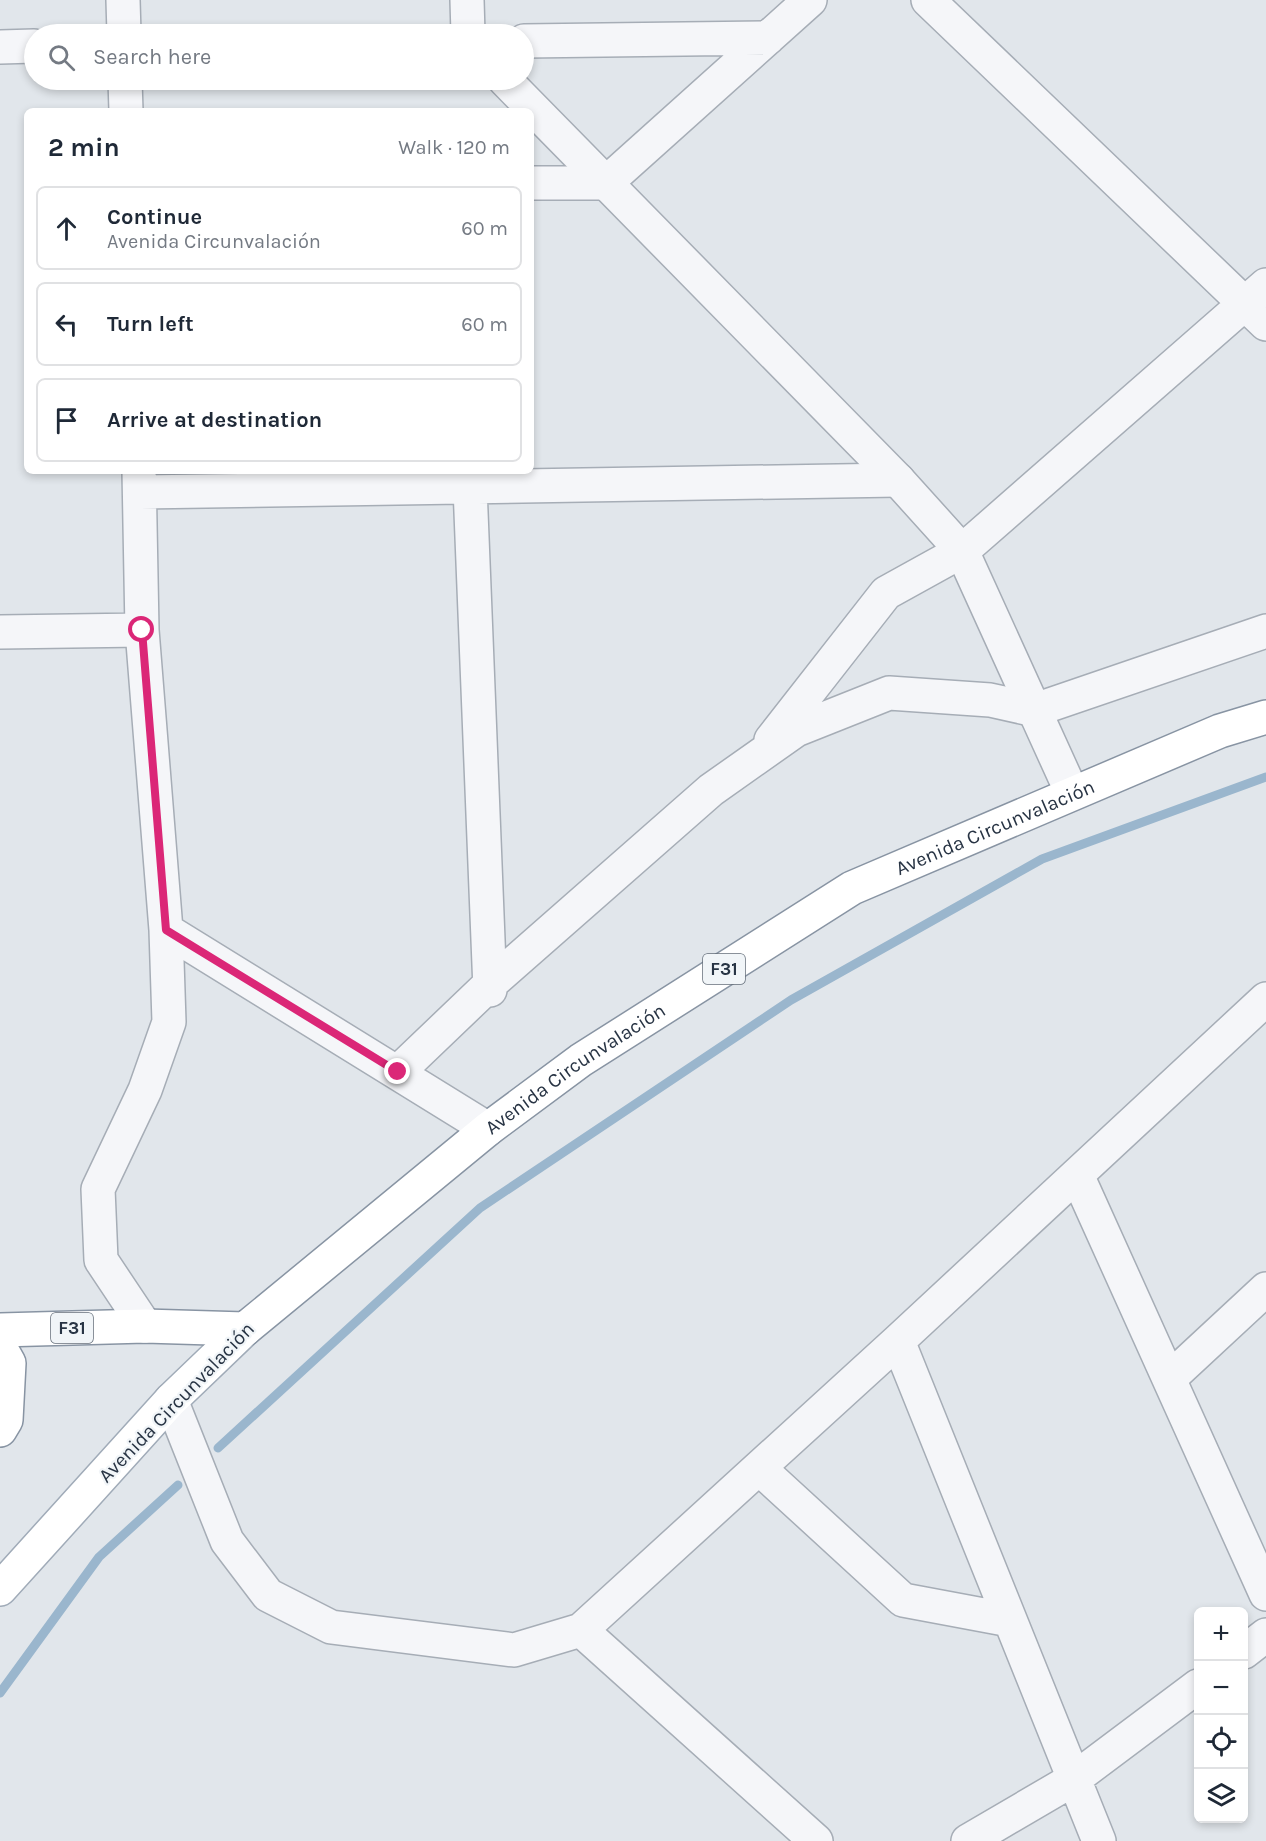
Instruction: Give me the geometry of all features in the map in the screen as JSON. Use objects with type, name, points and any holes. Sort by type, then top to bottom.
[{"type":"main road","name":"Avenida Circunvalación","points":[[0,1589],[171,1400],[245,1329],[488,1129],[581,1060],[852,888],[1220,731],[1266,717]]},
{"type":"main road","name":"F31","points":[[0,1330],[145,1326],[245,1329]]},
{"type":"main road","points":[[0,1347],[9,1363],[6,1420],[0,1430]]},
{"type":"street","points":[[123,0],[124,24]]},
{"type":"street","points":[[467,0],[468,24]]},
{"type":"street","points":[[534,183],[606,183],[810,0]]},
{"type":"street","points":[[756,758],[886,593],[962,551],[1259,304],[928,0]]},
{"type":"street","points":[[534,41],[768,38]]},
{"type":"street","points":[[0,47],[24,46]]},
{"type":"street","points":[[125,90],[126,108]]},
{"type":"street","points":[[515,90],[532,108]]},
{"type":"street","points":[[534,110],[898,480],[962,551],[1072,793]]},
{"type":"street","points":[[145,1326],[101,1260],[98,1189],[145,1090],[170,1022],[166,930],[142,630],[140,482],[470,487],[898,480]]},
{"type":"street","points":[[470,487],[490,987]]},
{"type":"street","points":[[0,632],[142,630]]},
{"type":"street","points":[[398,1072],[711,790],[796,730],[889,693],[990,700],[1035,710],[1266,631]]},
{"type":"street","points":[[166,930],[488,1129]]},
{"type":"street","points":[[171,1400],[226,1541],[268,1595],[331,1627],[514,1650],[581,1630],[898,1341],[1266,999]]},
{"type":"street","points":[[1077,1175],[1266,1594]]},
{"type":"street","points":[[1169,1379],[1266,1289]]},
{"type":"street","points":[[898,1341],[1099,1841]]},
{"type":"street","points":[[759,1468],[903,1600],[1010,1620]]},
{"type":"street","points":[[581,1630],[816,1841]]},
{"type":"street","points":[[1248,1649],[1266,1635]]},
{"type":"street","points":[[968,1841],[1074,1779],[1194,1689]]},
{"type":"waterway","points":[[218,1448],[480,1208],[791,1000],[1042,859],[1266,777]]},
{"type":"waterway","points":[[0,1693],[99,1557],[178,1485]]},
{"type":"route","points":[[142,630],[166,930],[398,1072]]}]
